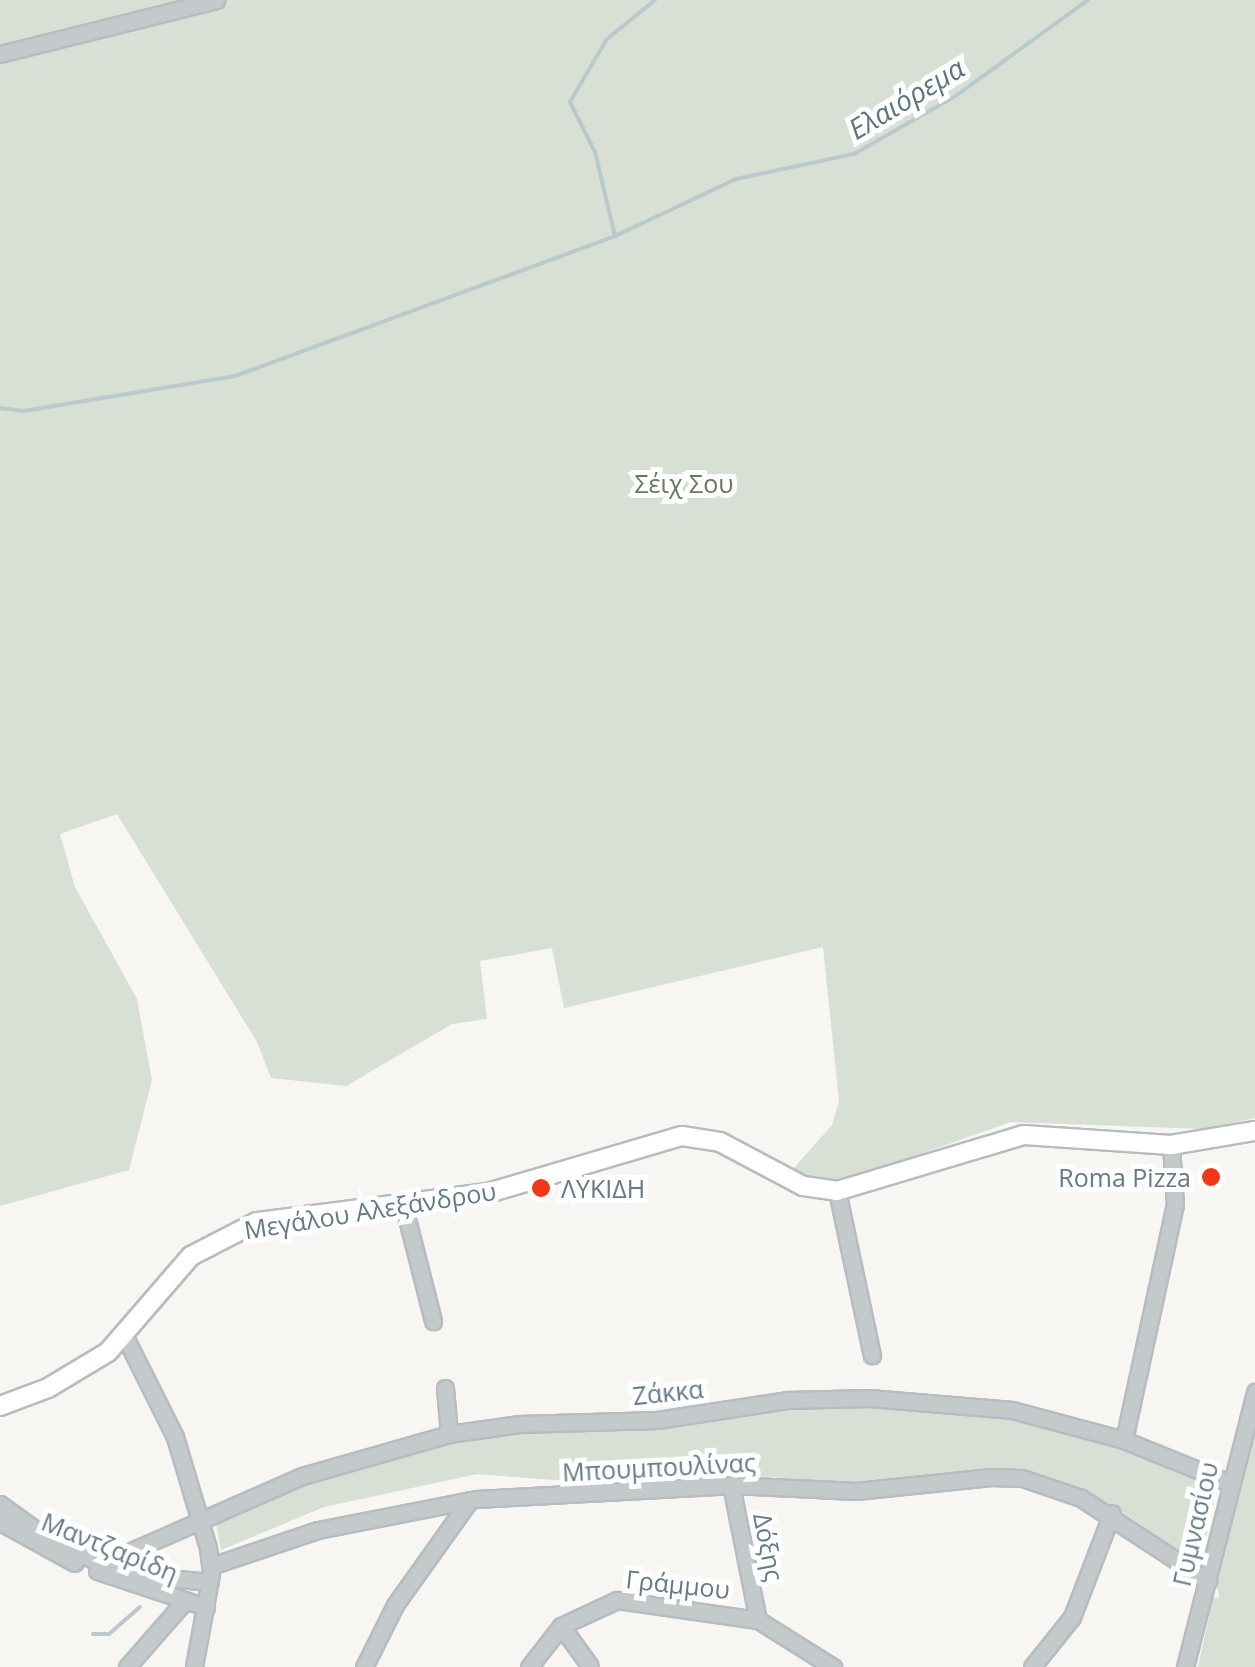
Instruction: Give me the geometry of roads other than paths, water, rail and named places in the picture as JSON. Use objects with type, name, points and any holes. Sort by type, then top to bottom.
[{"type":"main road","points":[[837,1191],[1024,1135],[1170,1145],[1250,1135]]},
{"type":"main road","name":"Μεγάλου Αλεξάνδρου","points":[[0,1408],[25,1398],[126,1337],[177,1269],[226,1233],[279,1218],[404,1207],[552,1178],[690,1136],[720,1142],[803,1186],[837,1191]]},
{"type":"street","points":[[0,54],[216,0]]},
{"type":"street","points":[[1124,1440],[1175,1205],[1170,1145]]},
{"type":"street","points":[[837,1191],[872,1355]]},
{"type":"street","points":[[404,1207],[433,1321]]},
{"type":"street","points":[[126,1337],[175,1436],[203,1522],[211,1574],[194,1667]]},
{"type":"street","points":[[446,1388],[449,1434]]},
{"type":"street","name":"Γυμνασίου","points":[[1184,1667],[1255,1392]]},
{"type":"street","name":"Ζάκκα","points":[[122,1555],[302,1476],[449,1434],[519,1424],[658,1420],[827,1398],[1012,1410],[1124,1440],[1230,1483]]},
{"type":"street","name":"Μπουμπουλίνας","points":[[211,1574],[318,1530],[470,1500],[732,1485],[856,1491],[1022,1478],[1112,1514],[1208,1581]]},
{"type":"street","name":"Δόξης","points":[[732,1485],[758,1620]]},
{"type":"street","points":[[364,1667],[395,1605],[470,1500]]},
{"type":"street","name":"Μαντζαρίδη","points":[[0,1504],[47,1538],[96,1560],[148,1576],[211,1574]]},
{"type":"street","points":[[1032,1667],[1072,1616],[1112,1514]]},
{"type":"street","name":"Μαντζαρίδη","points":[[0,1522],[66,1560],[183,1603],[206,1607]]},
{"type":"street","name":"Γράμμου","points":[[529,1667],[561,1626],[616,1600],[758,1620],[833,1667]]},
{"type":"street","points":[[127,1667],[183,1603]]},
{"type":"street","points":[[561,1626],[590,1666]]},
{"type":"waterway","points":[[0,408],[24,411],[235,376],[615,236],[595,152],[570,102],[607,39],[655,0]]},
{"type":"waterway","name":"Ελαιόρεμα","points":[[615,236],[736,179],[854,154],[954,97],[1088,0]]},
{"type":"waterway","points":[[93,1634],[109,1634],[140,1607]]},
{"type":"place","name":"Roma Pizza","points":[[1211,1177]]},
{"type":"place","name":"ΛΥΚΙΔΗ","points":[[541,1188]]},
{"type":"park label","name":"Σέιχ Σου","points":[[684,483]]}]
